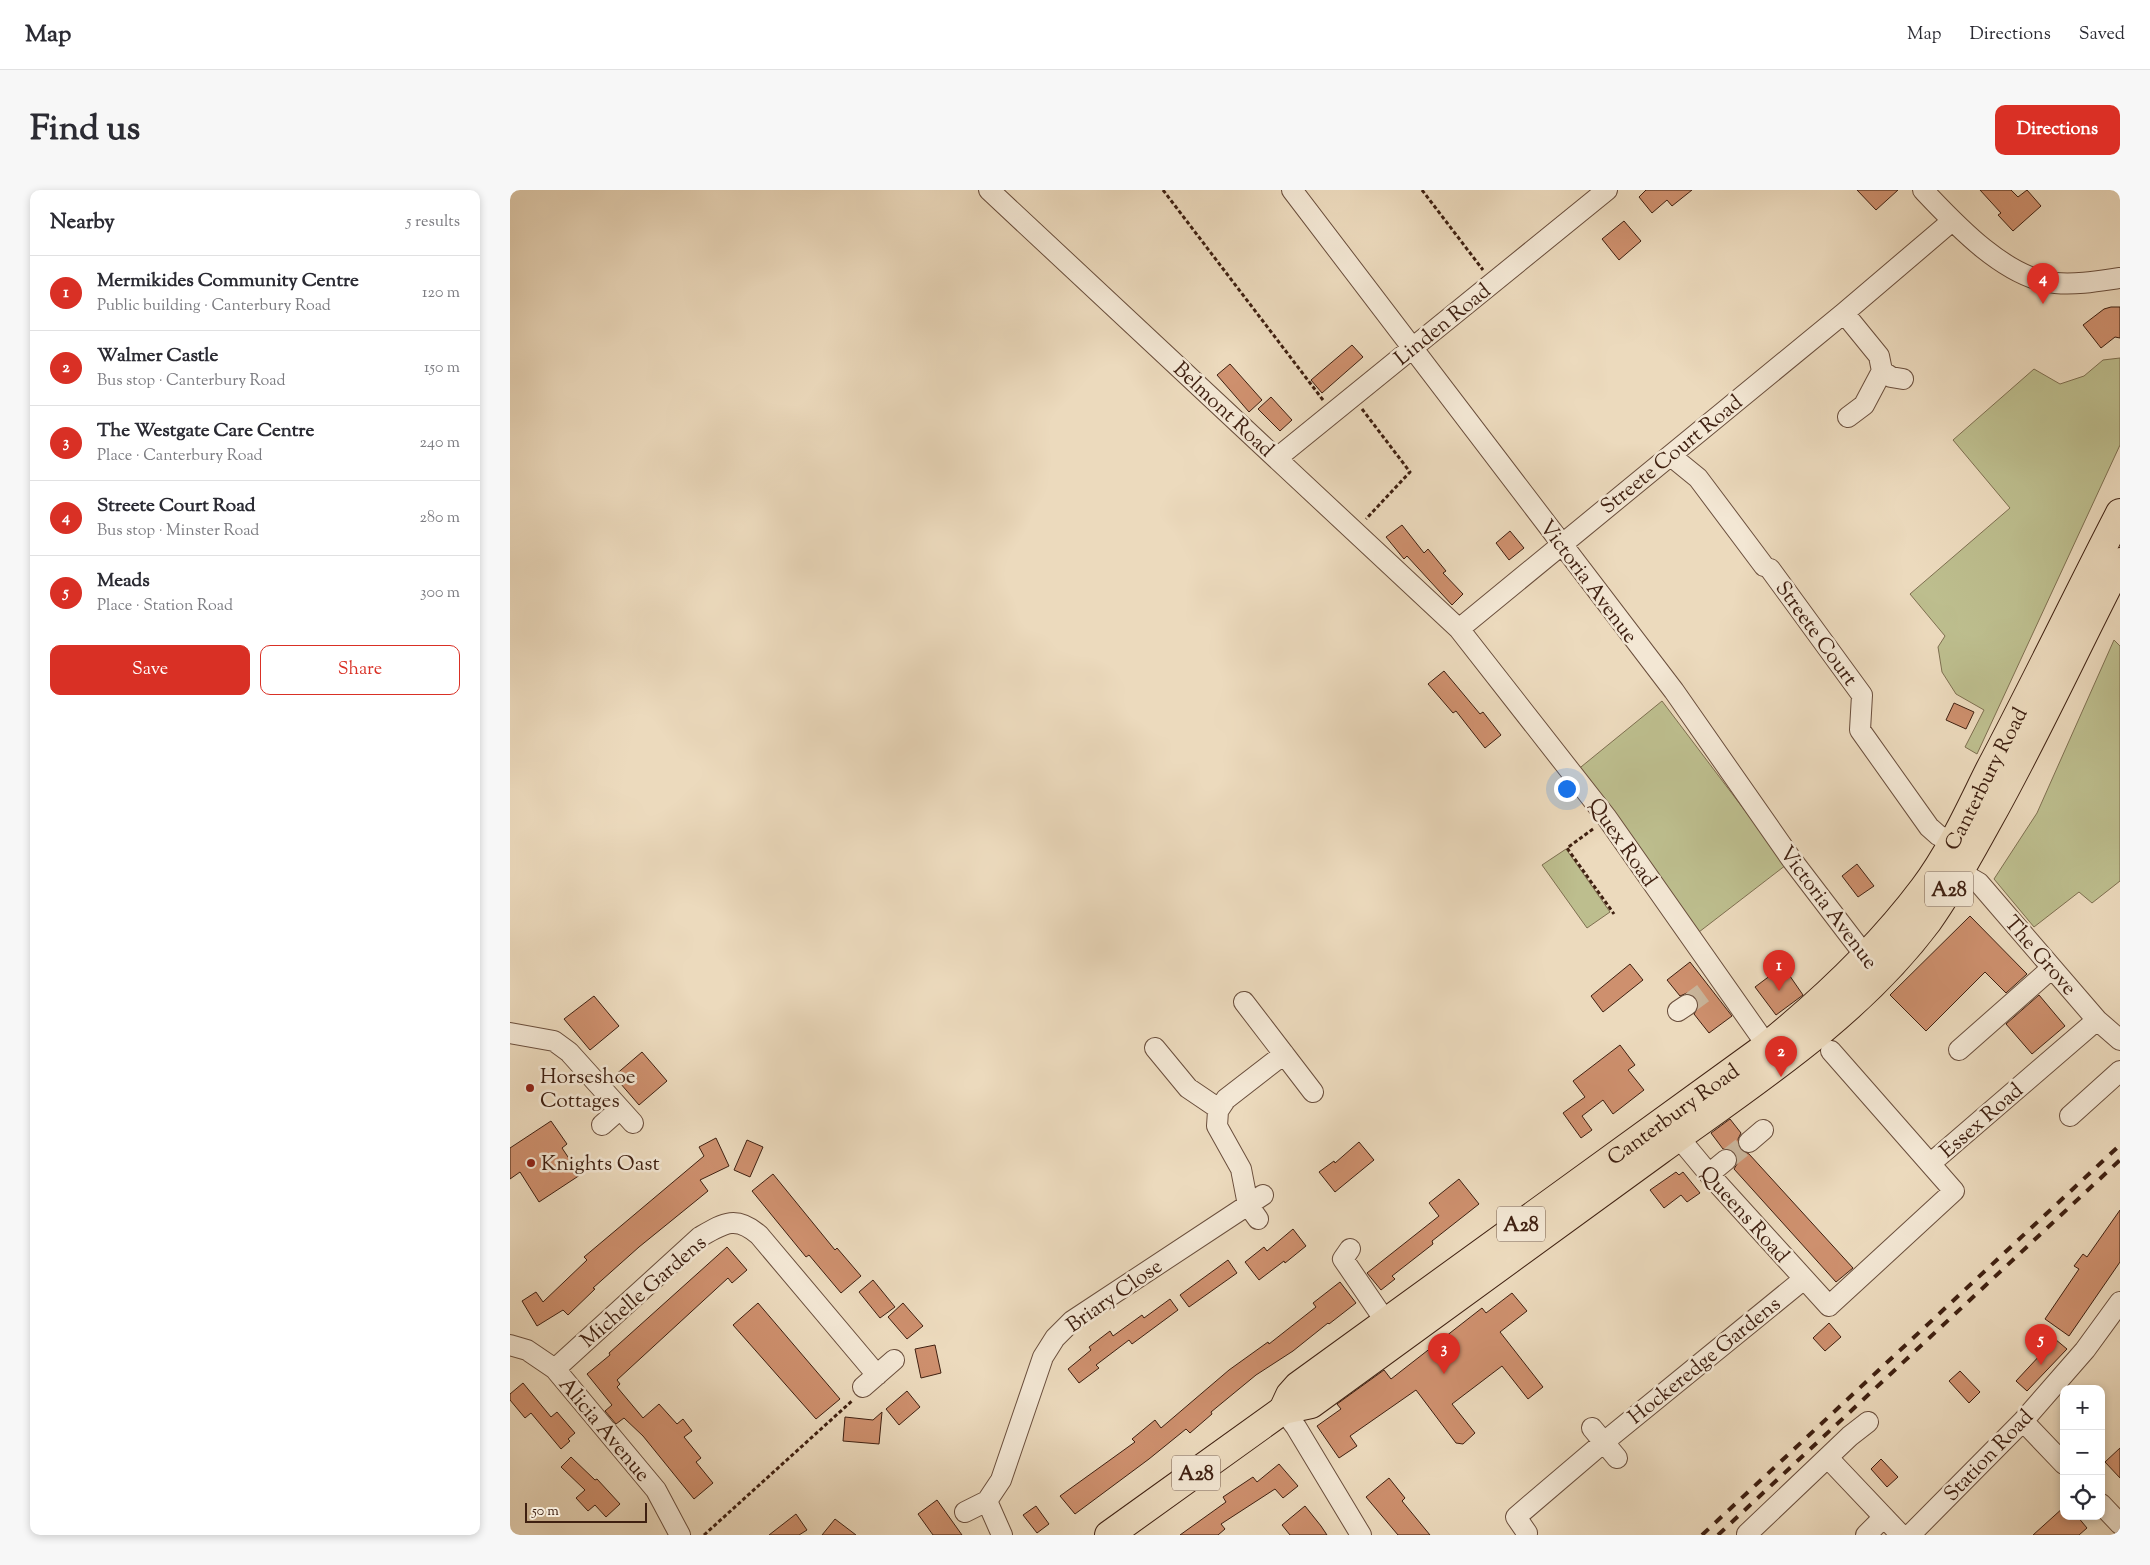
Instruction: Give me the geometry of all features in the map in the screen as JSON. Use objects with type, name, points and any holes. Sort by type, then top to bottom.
[{"type":"highway","name":"Canterbury Road","points":[[1874,966],[1952,842],[2027,699],[2120,513]]},
{"type":"highway","name":"Canterbury Road","points":[[1283,1410],[1301,1408],[1311,1404],[1479,1268],[1773,1054],[1810,1011],[1874,966],[1928,921],[1960,872],[2007,787],[2120,562]]},
{"type":"highway","name":"Canterbury Road","points":[[1109,1535],[1283,1410],[1290,1395],[1298,1386],[1386,1322],[1479,1268]]},
{"type":"street","name":"Belmont Road","points":[[988,190],[1459,629]]},
{"type":"street","name":"Victoria Avenue","points":[[1292,190],[1674,691],[1792,860],[1874,966]]},
{"type":"street","name":"Linden Road","points":[[1277,458],[1607,190]]},
{"type":"street","points":[[1923,190],[1952,221],[1997,257],[2026,276],[2054,283],[2087,283],[2120,278]]},
{"type":"street","name":"Streete Court Road","points":[[1459,629],[1561,543],[1844,313],[1952,221]]},
{"type":"street","points":[[1844,313],[1879,356],[1882,371],[1864,405],[1848,418]]},
{"type":"street","points":[[1882,371],[1891,377],[1904,379]]},
{"type":"street","name":"Streete Court","points":[[1670,456],[1698,478],[1822,640],[1862,695],[1860,730],[1929,827],[1938,835],[1952,842]]},
{"type":"street","name":"Quex Road","points":[[1459,629],[1607,818],[1715,984],[1773,1054]]},
{"type":"street","points":[[1952,842],[1960,872]]},
{"type":"street","name":"The Grove","points":[[1960,872],[1979,883],[2098,1020],[2120,1040]]},
{"type":"street","points":[[1959,1050],[2052,968]]},
{"type":"street","points":[[1244,1002],[1313,1092]]},
{"type":"street","name":"Essex Road","points":[[1829,1306],[1954,1191],[1931,1163],[2098,1020]]},
{"type":"street","points":[[510,1033],[554,1041],[569,1052],[627,1116],[602,1125]]},
{"type":"street","points":[[1155,1048],[1188,1088],[1219,1109],[1226,1099],[1284,1054]]},
{"type":"street","points":[[1831,1051],[1931,1163]]},
{"type":"street","points":[[2070,1116],[2120,1071]]},
{"type":"street","name":"Briary Close","points":[[965,1512],[987,1500],[1001,1480],[1043,1357],[1054,1338],[1072,1321],[1257,1206],[1218,1126],[1216,1119],[1219,1109]]},
{"type":"street","name":"Queens Road","points":[[1671,1128],[1709,1174],[1829,1306]]},
{"type":"street","points":[[1709,1174],[1726,1160]]},
{"type":"street","name":"Michelle Gardens","points":[[555,1369],[700,1237],[719,1226],[738,1222],[748,1226],[759,1235],[870,1381]]},
{"type":"street","points":[[1350,1249],[1343,1259],[1386,1322]]},
{"type":"street","name":"Hockeredge Gardens","points":[[1528,1532],[1516,1518],[1598,1435],[1804,1279]]},
{"type":"street","name":"Station Road","points":[[1910,1535],[2022,1420],[2086,1350],[2120,1302]]},
{"type":"street","name":"Alicia Avenue","points":[[510,1345],[528,1350],[555,1369],[656,1490],[680,1535]]},
{"type":"street","points":[[870,1381],[894,1360]]},
{"type":"street","points":[[1283,1410],[1296,1427],[1361,1535]]},
{"type":"street","points":[[2022,1420],[2060,1460]]},
{"type":"street","points":[[1747,1534],[1868,1422]]},
{"type":"street","points":[[1598,1435],[1617,1458]]},
{"type":"street","points":[[1828,1458],[1901,1535]]},
{"type":"street","points":[[987,1500],[1002,1535]]},
{"type":"street","points":[[2105,1508],[2120,1524]]},
{"type":"street","points":[[1866,1535],[1883,1518]]},
{"type":"path","points":[[1162,190],[1333,413]]},
{"type":"path","points":[[1422,190],[1493,283]]},
{"type":"path","points":[[1353,397],[1410,472],[1355,532]]},
{"type":"path","points":[[1607,818],[1567,848],[1614,914]]},
{"type":"path","points":[[704,1535],[860,1394],[870,1381]]},
{"type":"green space","points":[[2120,358],[2120,445],[1977,754],[1965,747],[1984,710],[1956,694],[1942,672],[1938,647],[1945,636],[1910,594],[2010,508],[1953,440],[2034,369],[2060,384],[2084,376],[2103,360]]},
{"type":"green space","points":[[2114,640],[2120,646],[2120,881],[2092,903],[2079,892],[2034,927],[1994,879],[2037,813]]},
{"type":"green space","points":[[1662,701],[1786,865],[1699,932],[1576,771]]},
{"type":"green space","points":[[1566,849],[1610,912],[1587,928],[1542,865]]},
{"type":"building","points":[[1646,190],[1692,190],[1672,206],[1667,200],[1652,213],[1639,197]]},
{"type":"building","points":[[1857,190],[1898,190],[1876,210]]},
{"type":"building","points":[[1980,190],[2011,190],[2018,197],[2027,190],[2041,206],[2013,231],[1998,215],[2001,213]]},
{"type":"building","points":[[1624,221],[1641,241],[1619,260],[1602,239]]},
{"type":"building","points":[[2120,307],[2120,338],[2115,337],[2101,348],[2083,325],[2104,309]]},
{"type":"building","points":[[1352,345],[1363,357],[1322,393],[1311,380]]},
{"type":"building","points":[[1230,364],[1262,400],[1249,412],[1217,375]]},
{"type":"building","points":[[1271,397],[1292,420],[1280,431],[1258,409]]},
{"type":"building","points":[[1402,525],[1424,553],[1428,549],[1446,571],[1443,573],[1463,594],[1452,605],[1407,556],[1404,559],[1386,537]]},
{"type":"building","points":[[1510,531],[1524,548],[1509,560],[1496,543]]},
{"type":"building","points":[[1444,671],[1480,714],[1483,712],[1501,735],[1485,748],[1456,711],[1453,713],[1428,684]]},
{"type":"building","points":[[1954,703],[1974,712],[1966,729],[1946,720]]},
{"type":"building","points":[[1857,864],[1874,886],[1858,897],[1842,876]]},
{"type":"building","points":[[1970,916],[2027,974],[2006,993],[1985,972],[1926,1031],[1890,995]]},
{"type":"building","points":[[1690,962],[1732,1016],[1709,1033],[1694,1014],[1699,1005],[1697,998],[1687,993],[1680,996],[1667,980]]},
{"type":"building","points":[[1630,964],[1643,980],[1603,1012],[1591,996]]},
{"type":"building","points":[[1783,966],[1803,995],[1776,1015],[1755,987]]},
{"type":"building","points":[[2039,995],[2065,1026],[2032,1054],[2006,1024]]},
{"type":"building","points":[[594,996],[619,1026],[590,1050],[564,1019]]},
{"type":"building","points":[[1620,1045],[1635,1065],[1628,1070],[1644,1090],[1613,1114],[1603,1100],[1582,1116],[1592,1130],[1581,1138],[1563,1113],[1585,1097],[1573,1081]]},
{"type":"building","points":[[642,1052],[667,1081],[639,1105],[614,1076]]},
{"type":"building","points":[[1730,1119],[1741,1133],[1738,1139],[1740,1149],[1749,1154],[1853,1268],[1836,1282],[1734,1169],[1737,1164],[1735,1153],[1730,1149],[1723,1149],[1711,1133]]},
{"type":"building","name":"Knights Oast","points":[[551,1121],[567,1144],[562,1148],[580,1175],[539,1202],[520,1172],[510,1179],[510,1148]]},
{"type":"building","points":[[716,1138],[729,1166],[700,1180],[708,1191],[639,1247],[593,1288],[595,1289],[568,1315],[563,1310],[537,1326],[522,1301],[536,1292],[543,1302],[587,1260],[584,1257],[704,1156],[699,1147]]},
{"type":"building","points":[[747,1140],[763,1147],[750,1177],[734,1170]]},
{"type":"building","points":[[1359,1142],[1374,1160],[1335,1192],[1319,1172],[1334,1161],[1335,1163]]},
{"type":"building","points":[[1676,1172],[1679,1175],[1683,1172],[1700,1193],[1687,1202],[1681,1195],[1664,1208],[1650,1190]]},
{"type":"building","points":[[773,1174],[835,1250],[837,1248],[861,1276],[841,1293],[809,1255],[806,1257],[752,1191]]},
{"type":"building","points":[[1459,1179],[1479,1204],[1392,1276],[1395,1279],[1381,1290],[1367,1273],[1439,1216],[1429,1203]]},
{"type":"building","points":[[2120,1210],[2120,1262],[2069,1336],[2045,1319],[2079,1269],[2074,1266],[2083,1254],[2087,1257]]},
{"type":"building","points":[[1293,1229],[1306,1246],[1259,1280],[1245,1262],[1264,1247],[1267,1251]]},
{"type":"building","points":[[727,1247],[747,1270],[732,1283],[728,1278],[617,1380],[620,1384],[617,1387],[643,1418],[659,1404],[677,1424],[683,1419],[692,1431],[684,1437],[701,1458],[696,1462],[713,1483],[694,1499],[643,1436],[624,1418],[616,1424],[605,1411],[612,1405],[587,1374]]},
{"type":"building","points":[[1228,1260],[1237,1273],[1189,1307],[1180,1295]]},
{"type":"building","points":[[873,1280],[895,1307],[880,1318],[859,1292]]},
{"type":"building","points":[[1340,1282],[1356,1303],[1293,1351],[1256,1375],[1211,1412],[1212,1414],[1190,1433],[1186,1429],[1075,1514],[1060,1496],[1135,1442],[1132,1439],[1155,1420],[1161,1428],[1229,1370],[1268,1342],[1269,1344],[1316,1307],[1313,1303]]},
{"type":"building","points":[[1512,1293],[1527,1311],[1500,1332],[1543,1387],[1528,1399],[1502,1366],[1452,1404],[1475,1433],[1463,1444],[1456,1443],[1416,1390],[1350,1436],[1357,1446],[1339,1458],[1317,1426],[1341,1409],[1337,1404],[1384,1370],[1391,1379],[1482,1308],[1486,1313]]},
{"type":"building","points":[[1170,1299],[1178,1310],[1132,1344],[1129,1340],[1096,1365],[1099,1368],[1079,1383],[1068,1369],[1091,1350],[1089,1347],[1110,1331],[1113,1336],[1142,1315],[1144,1318]]},
{"type":"building","points":[[758,1303],[840,1399],[816,1419],[733,1325]]},
{"type":"building","points":[[903,1303],[923,1326],[907,1339],[888,1317]]},
{"type":"building","points":[[1829,1323],[1841,1337],[1825,1351],[1813,1338]]},
{"type":"building","points":[[2055,1339],[2067,1349],[2027,1391],[2016,1381]]},
{"type":"building","points":[[935,1345],[941,1373],[921,1378],[915,1349]]},
{"type":"building","points":[[1960,1371],[1980,1392],[1969,1403],[1949,1381]]},
{"type":"building","points":[[523,1383],[551,1417],[557,1412],[575,1433],[568,1439],[570,1441],[561,1449],[531,1413],[525,1418],[510,1400],[510,1394]]},
{"type":"building","points":[[907,1391],[920,1407],[899,1425],[886,1409]]},
{"type":"building","points":[[882,1412],[879,1444],[843,1441],[845,1417],[873,1420]]},
{"type":"building","points":[[2120,1448],[2120,1478],[2105,1462]]},
{"type":"building","points":[[571,1457],[595,1480],[597,1479],[620,1504],[606,1517],[595,1505],[588,1511],[576,1498],[585,1490],[561,1467]]},
{"type":"building","points":[[1881,1459],[1898,1477],[1887,1487],[1871,1469]]},
{"type":"building","points":[[1279,1464],[1298,1486],[1283,1498],[1275,1489],[1221,1524],[1225,1529],[1218,1535],[1180,1535],[1226,1502],[1223,1497],[1253,1477],[1257,1482]]},
{"type":"building","points":[[1389,1478],[1405,1498],[1402,1501],[1430,1535],[1398,1535],[1366,1497]]},
{"type":"building","points":[[937,1500],[962,1535],[933,1535],[918,1514]]},
{"type":"building","points":[[1036,1506],[1049,1524],[1037,1533],[1023,1515]]},
{"type":"building","points":[[1305,1506],[1327,1535],[1290,1535],[1282,1525]]},
{"type":"building","points":[[2060,1511],[2060,1520],[2080,1520],[2087,1528],[2079,1535],[2033,1535]]},
{"type":"building","points":[[796,1514],[807,1530],[799,1535],[769,1535]]},
{"type":"building","points":[[835,1519],[856,1535],[822,1535]]},
{"type":"tunnel","points":[[1687,1005],[1710,988]]},
{"type":"tunnel","points":[[1726,1160],[1749,1142]]},
{"type":"railway","points":[[1702,1535],[2120,1145]]},
{"type":"railway","points":[[1718,1535],[2120,1160]]},
{"type":"place","name":"Streete Court Road","points":[[2043,304]]},
{"type":"place","name":"Mermikides Community Centre","points":[[1779,991]]},
{"type":"place","name":"Walmer Castle","points":[[1781,1077]]},
{"type":"place","name":"Horseshoe Cottages","points":[[530,1088]]},
{"type":"place","name":"Knights Oast","points":[[531,1163]]},
{"type":"place","name":"Meads","points":[[2041,1365]]},
{"type":"place","name":"The Westgate Care Centre","points":[[1444,1374]]}]
